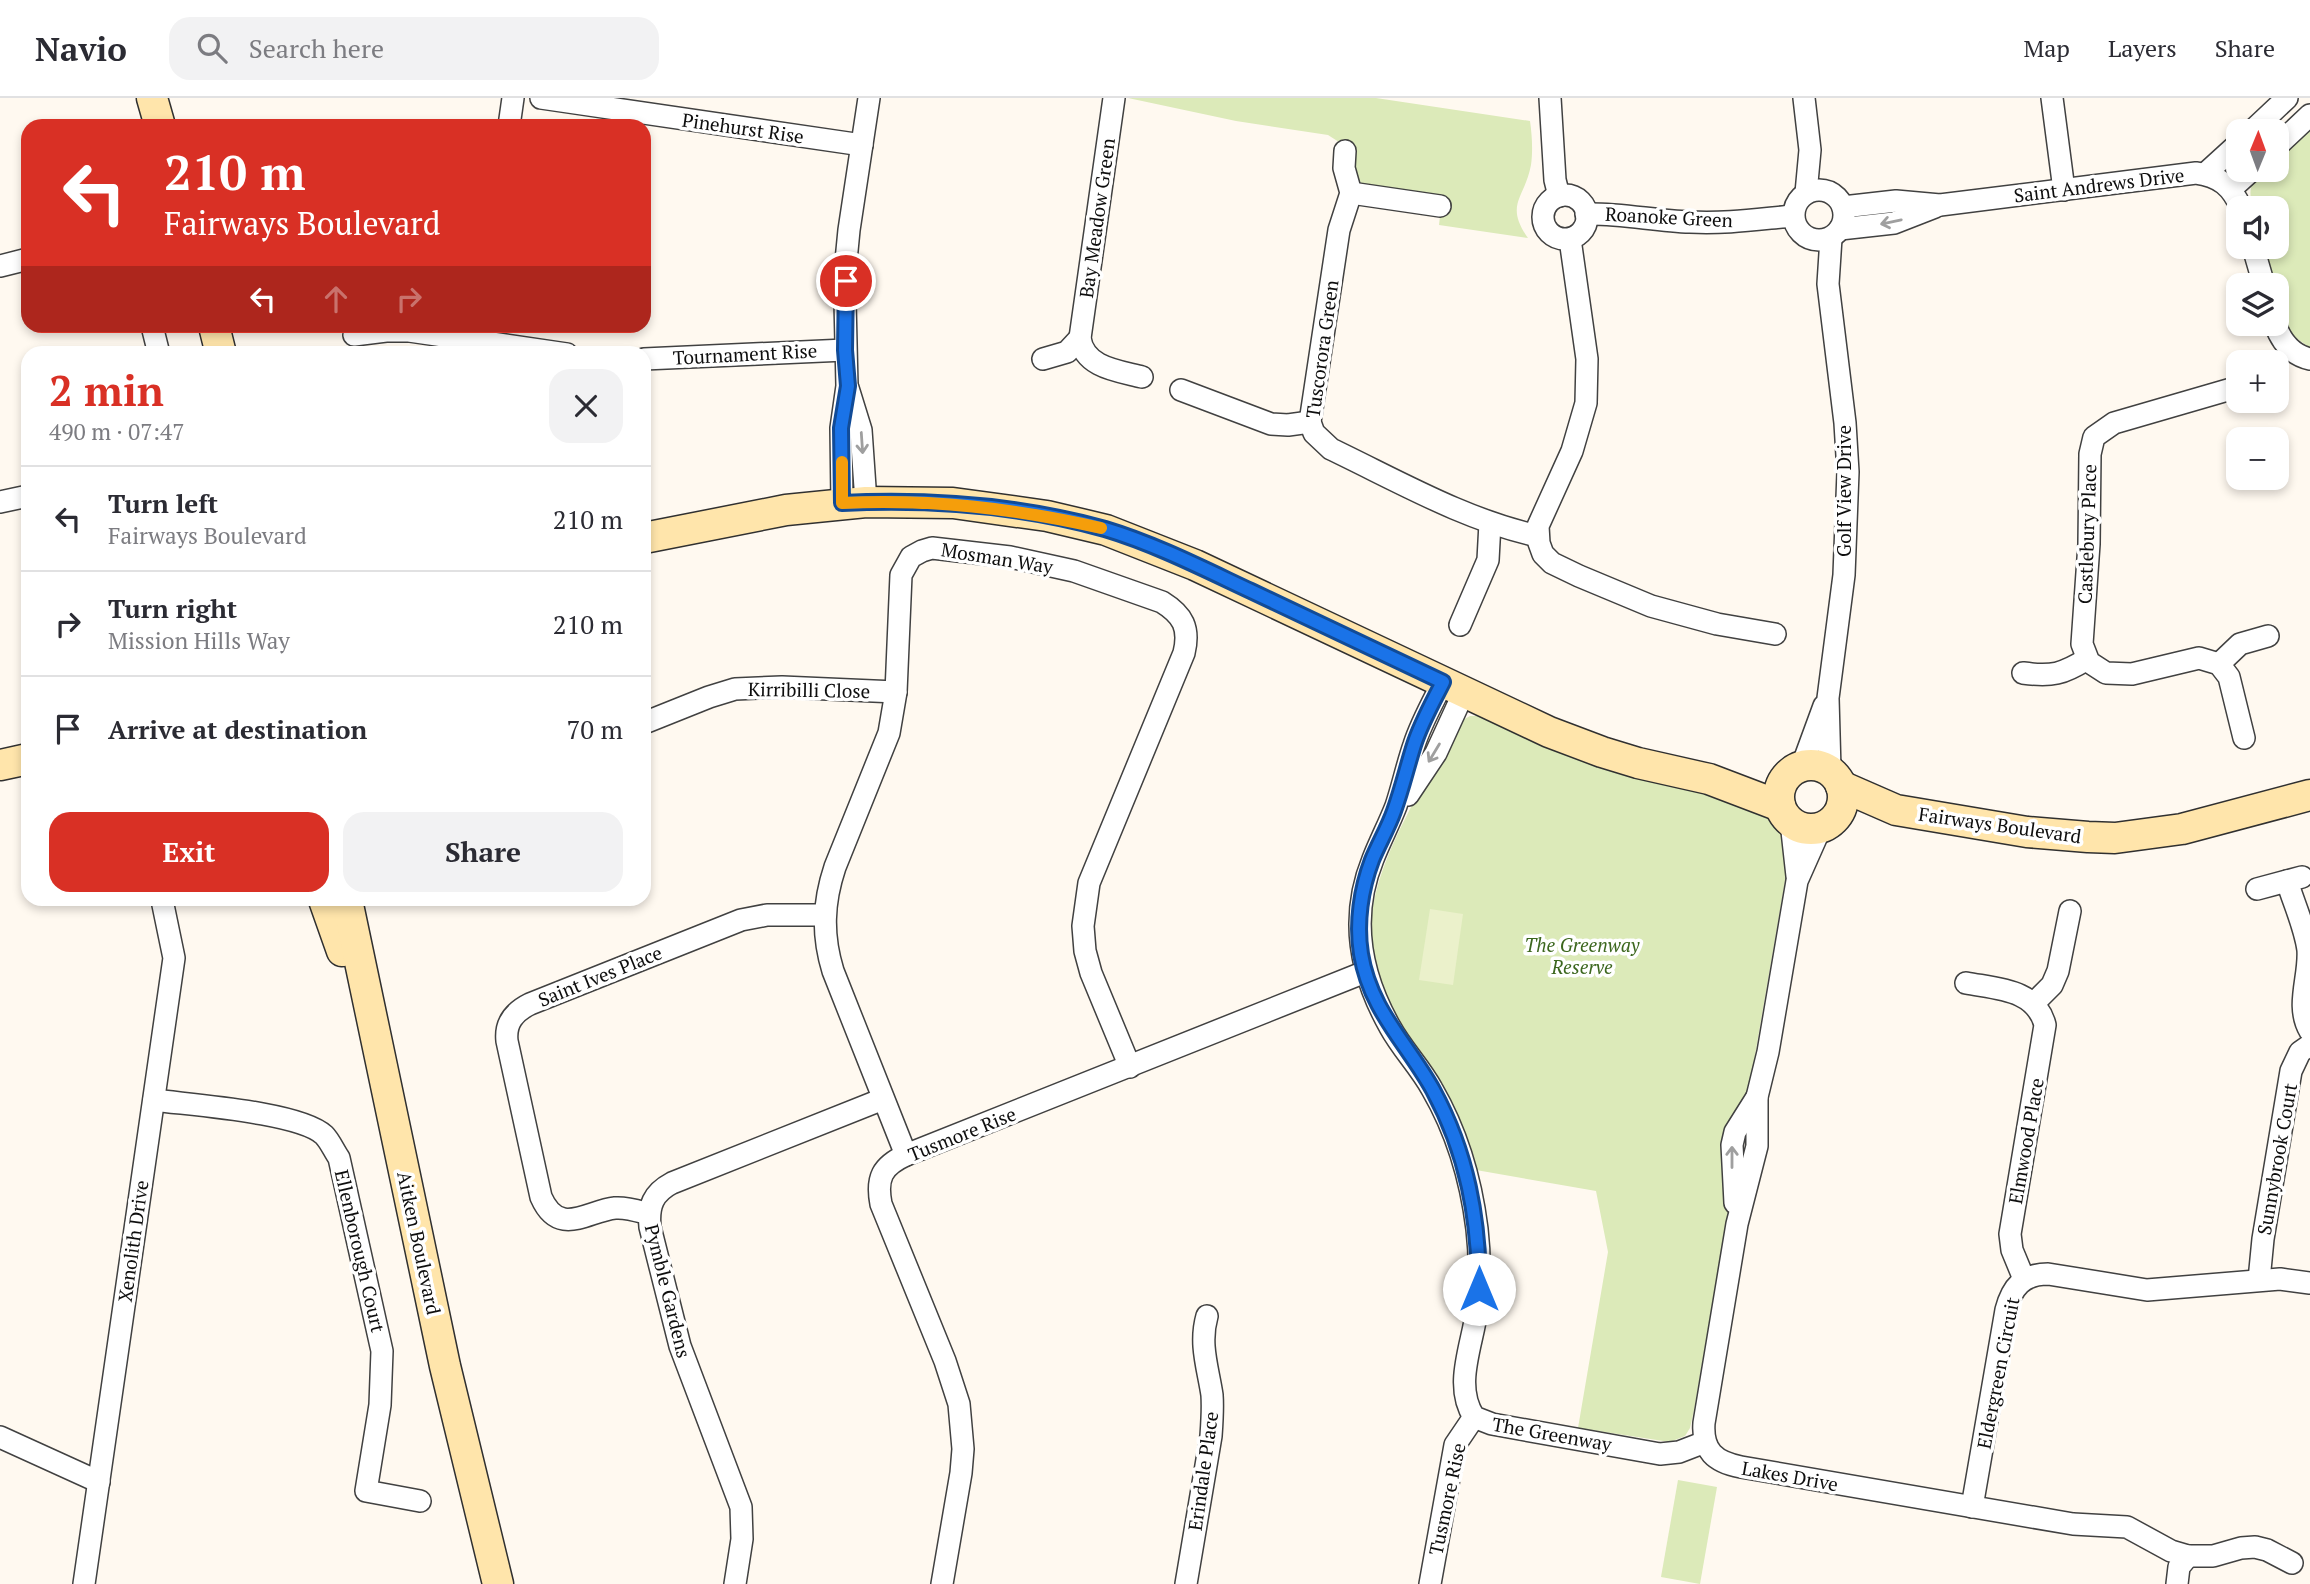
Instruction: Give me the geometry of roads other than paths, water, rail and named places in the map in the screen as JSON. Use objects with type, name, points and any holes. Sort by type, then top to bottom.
[{"type":"street","points":[[152,98],[158,119]]},
{"type":"street","points":[[510,119],[513,98]]},
{"type":"street","name":"Pinehurst Rise","points":[[541,98],[862,145]]},
{"type":"street","points":[[854,503],[861,430],[848,386],[845,300],[849,230],[869,98]]},
{"type":"street","name":"Bay Meadow Green","points":[[1080,338],[1114,98]]},
{"type":"street","points":[[1550,98],[1559,196]]},
{"type":"street","points":[[1804,98],[1811,150],[1806,193]]},
{"type":"street","points":[[2052,98],[2064,190]]},
{"type":"street","points":[[2265,119],[2287,98]]},
{"type":"street","points":[[2289,135],[2310,115]]},
{"type":"street","points":[[1811,150],[1835,199],[1843,222],[1828,235],[1799,231],[1793,216],[1796,203],[1806,193],[1821,190],[1835,199]]},
{"type":"street","name":"Tuscorora Green","points":[[1345,151],[1344,168],[1351,193],[1339,230],[1310,422],[1314,433],[1331,449],[1490,523],[1538,536]]},
{"type":"street","points":[[2205,174],[2226,155]]},
{"type":"street","name":"Saint Andrews Drive","points":[[1835,199],[1940,205],[2181,174],[2213,176],[2231,189]]},
{"type":"street","points":[[2235,196],[2231,189],[2239,182]]},
{"type":"street","points":[[1351,193],[1440,206]]},
{"type":"street","points":[[1559,196],[1573,197],[1579,201],[1586,214],[1585,227],[1570,239],[1555,237],[1545,227],[1544,212],[1547,205],[1559,196]]},
{"type":"street","name":"Saint Andrews Drive","points":[[1828,235],[1894,223],[1940,205]]},
{"type":"street","name":"Roanoke Green","points":[[1586,214],[1603,213],[1662,221],[1720,223],[1793,216]]},
{"type":"street","name":"Golf View Drive","points":[[1805,788],[1828,698],[1844,575],[1848,471],[1845,423],[1828,284],[1828,235]]},
{"type":"street","points":[[1570,239],[1587,359],[1586,403],[1572,452],[1541,516],[1538,536],[1543,554],[1552,563],[1623,596],[1682,616],[1775,634]]},
{"type":"street","points":[[0,266],[21,261]]},
{"type":"street","points":[[353,338],[377,333]]},
{"type":"street","points":[[423,333],[512,346]]},
{"type":"street","points":[[1044,359],[1067,352],[1080,338]]},
{"type":"street","points":[[1080,338],[1083,351],[1095,362],[1142,377]]},
{"type":"street","name":"Tournament Rise","points":[[651,359],[845,350]]},
{"type":"street","points":[[2289,357],[2310,359]]},
{"type":"street","points":[[1181,390],[1271,424],[1310,422]]},
{"type":"street","name":"Castlebury Place","points":[[2087,659],[2082,633],[2090,544],[2090,454],[2094,437],[2114,423],[2226,390]]},
{"type":"street","points":[[0,502],[21,498]]},
{"type":"street","name":"Fairways Boulevard","points":[[651,537],[786,510],[854,503],[953,503],[1047,516],[1106,530],[1195,565],[1549,732],[1639,763],[1709,779],[1805,788],[1896,810],[2027,832],[2115,838],[2182,829],[2310,795]]},
{"type":"street","points":[[1460,625],[1485,571],[1490,523]]},
{"type":"street","name":"Fairways Boulevard","points":[[651,553],[691,531],[711,525]]},
{"type":"street","name":"Mosman Way","points":[[906,1155],[833,971],[827,951],[825,915],[829,885],[835,867],[889,733],[896,692],[901,575],[911,557],[932,548],[1010,557],[1074,571],[1162,601],[1183,618],[1187,628],[1184,653],[1089,883],[1085,904],[1085,951],[1091,973],[1130,1067]]},
{"type":"street","points":[[2219,664],[2240,644],[2268,636]]},
{"type":"street","points":[[2023,673],[2055,675],[2087,659],[2106,673],[2132,674],[2208,659],[2219,664],[2229,677],[2244,738]]},
{"type":"street","name":"Kirribilli Close","points":[[651,720],[735,689],[771,687],[896,692]]},
{"type":"street","name":"The Greenway","points":[[1454,687],[1436,753],[1387,830],[1372,860],[1361,905],[1361,952],[1365,972],[1376,1000],[1392,1031],[1432,1088],[1447,1116],[1467,1172],[1478,1232],[1479,1289],[1464,1389],[1468,1408],[1474,1417],[1492,1424],[1660,1454],[1679,1452],[1704,1442]]},
{"type":"street","points":[[0,765],[21,760]]},
{"type":"street","points":[[1704,1442],[1704,1423],[1737,1224],[1732,1145],[1735,1132],[1757,1097],[1768,1052],[1797,881],[1805,788],[1843,796],[1842,806],[1829,821],[1797,881]]},
{"type":"street","name":"Fairways Boulevard","points":[[1805,788],[1801,827],[1896,810]]},
{"type":"street","points":[[2257,889],[2294,879],[2308,952],[2309,966],[2303,1010],[2310,1031]]},
{"type":"street","name":"Xenolith Drive","points":[[84,1584],[174,958],[163,906]]},
{"type":"street","points":[[326,906],[340,945],[374,1021]]},
{"type":"street","name":"Aitken Boulevard","points":[[347,906],[374,1021],[445,1366],[498,1584]]},
{"type":"street","points":[[1966,983],[2018,994],[2034,1003],[2052,985],[2058,971],[2070,911]]},
{"type":"street","name":"Saint Ives Place","points":[[649,1214],[633,1209],[613,1208],[573,1220],[557,1216],[545,1205],[507,1041],[507,1026],[511,1018],[530,1004],[741,920],[767,915],[825,915]]},
{"type":"street","name":"Tusmore Rise","points":[[942,1584],[961,1473],[962,1427],[953,1383],[881,1204],[879,1194],[882,1174],[892,1162],[906,1155],[1365,972]]},
{"type":"street","name":"Elmwood Place","points":[[2024,1279],[2012,1250],[2010,1234],[2045,1035],[2043,1016],[2034,1003]]},
{"type":"street","name":"Sunnybrook Court","points":[[2259,1280],[2263,1239],[2291,1071],[2300,1052],[2310,1045]]},
{"type":"street","name":"Pymble Gardens","points":[[735,1584],[742,1539],[741,1507],[680,1346],[649,1214],[657,1193],[672,1183],[883,1099]]},
{"type":"street","name":"Ellenborough Court","points":[[154,1100],[264,1114],[306,1125],[323,1135],[339,1158],[382,1351],[380,1405],[366,1491],[419,1501]]},
{"type":"street","name":"Eldergreen Circuit","points":[[1972,1507],[2006,1310],[2012,1292],[2024,1279],[2048,1274],[2147,1290],[2280,1279],[2310,1283]]},
{"type":"street","name":"Erindale Place","points":[[1186,1584],[1211,1436],[1212,1394],[1203,1341],[1208,1317]]},
{"type":"street","name":"Tusmore Rise","points":[[1430,1584],[1455,1445],[1474,1417]]},
{"type":"street","points":[[0,1437],[99,1482]]},
{"type":"street","name":"Lakes Drive","points":[[1704,1442],[1715,1457],[1729,1465],[1972,1507],[2103,1527],[2127,1527],[2171,1551],[2185,1572],[2213,1556],[2255,1547],[2301,1564]]},
{"type":"park label","name":"The Greenway Reserve","points":[[1582,956]]}]
